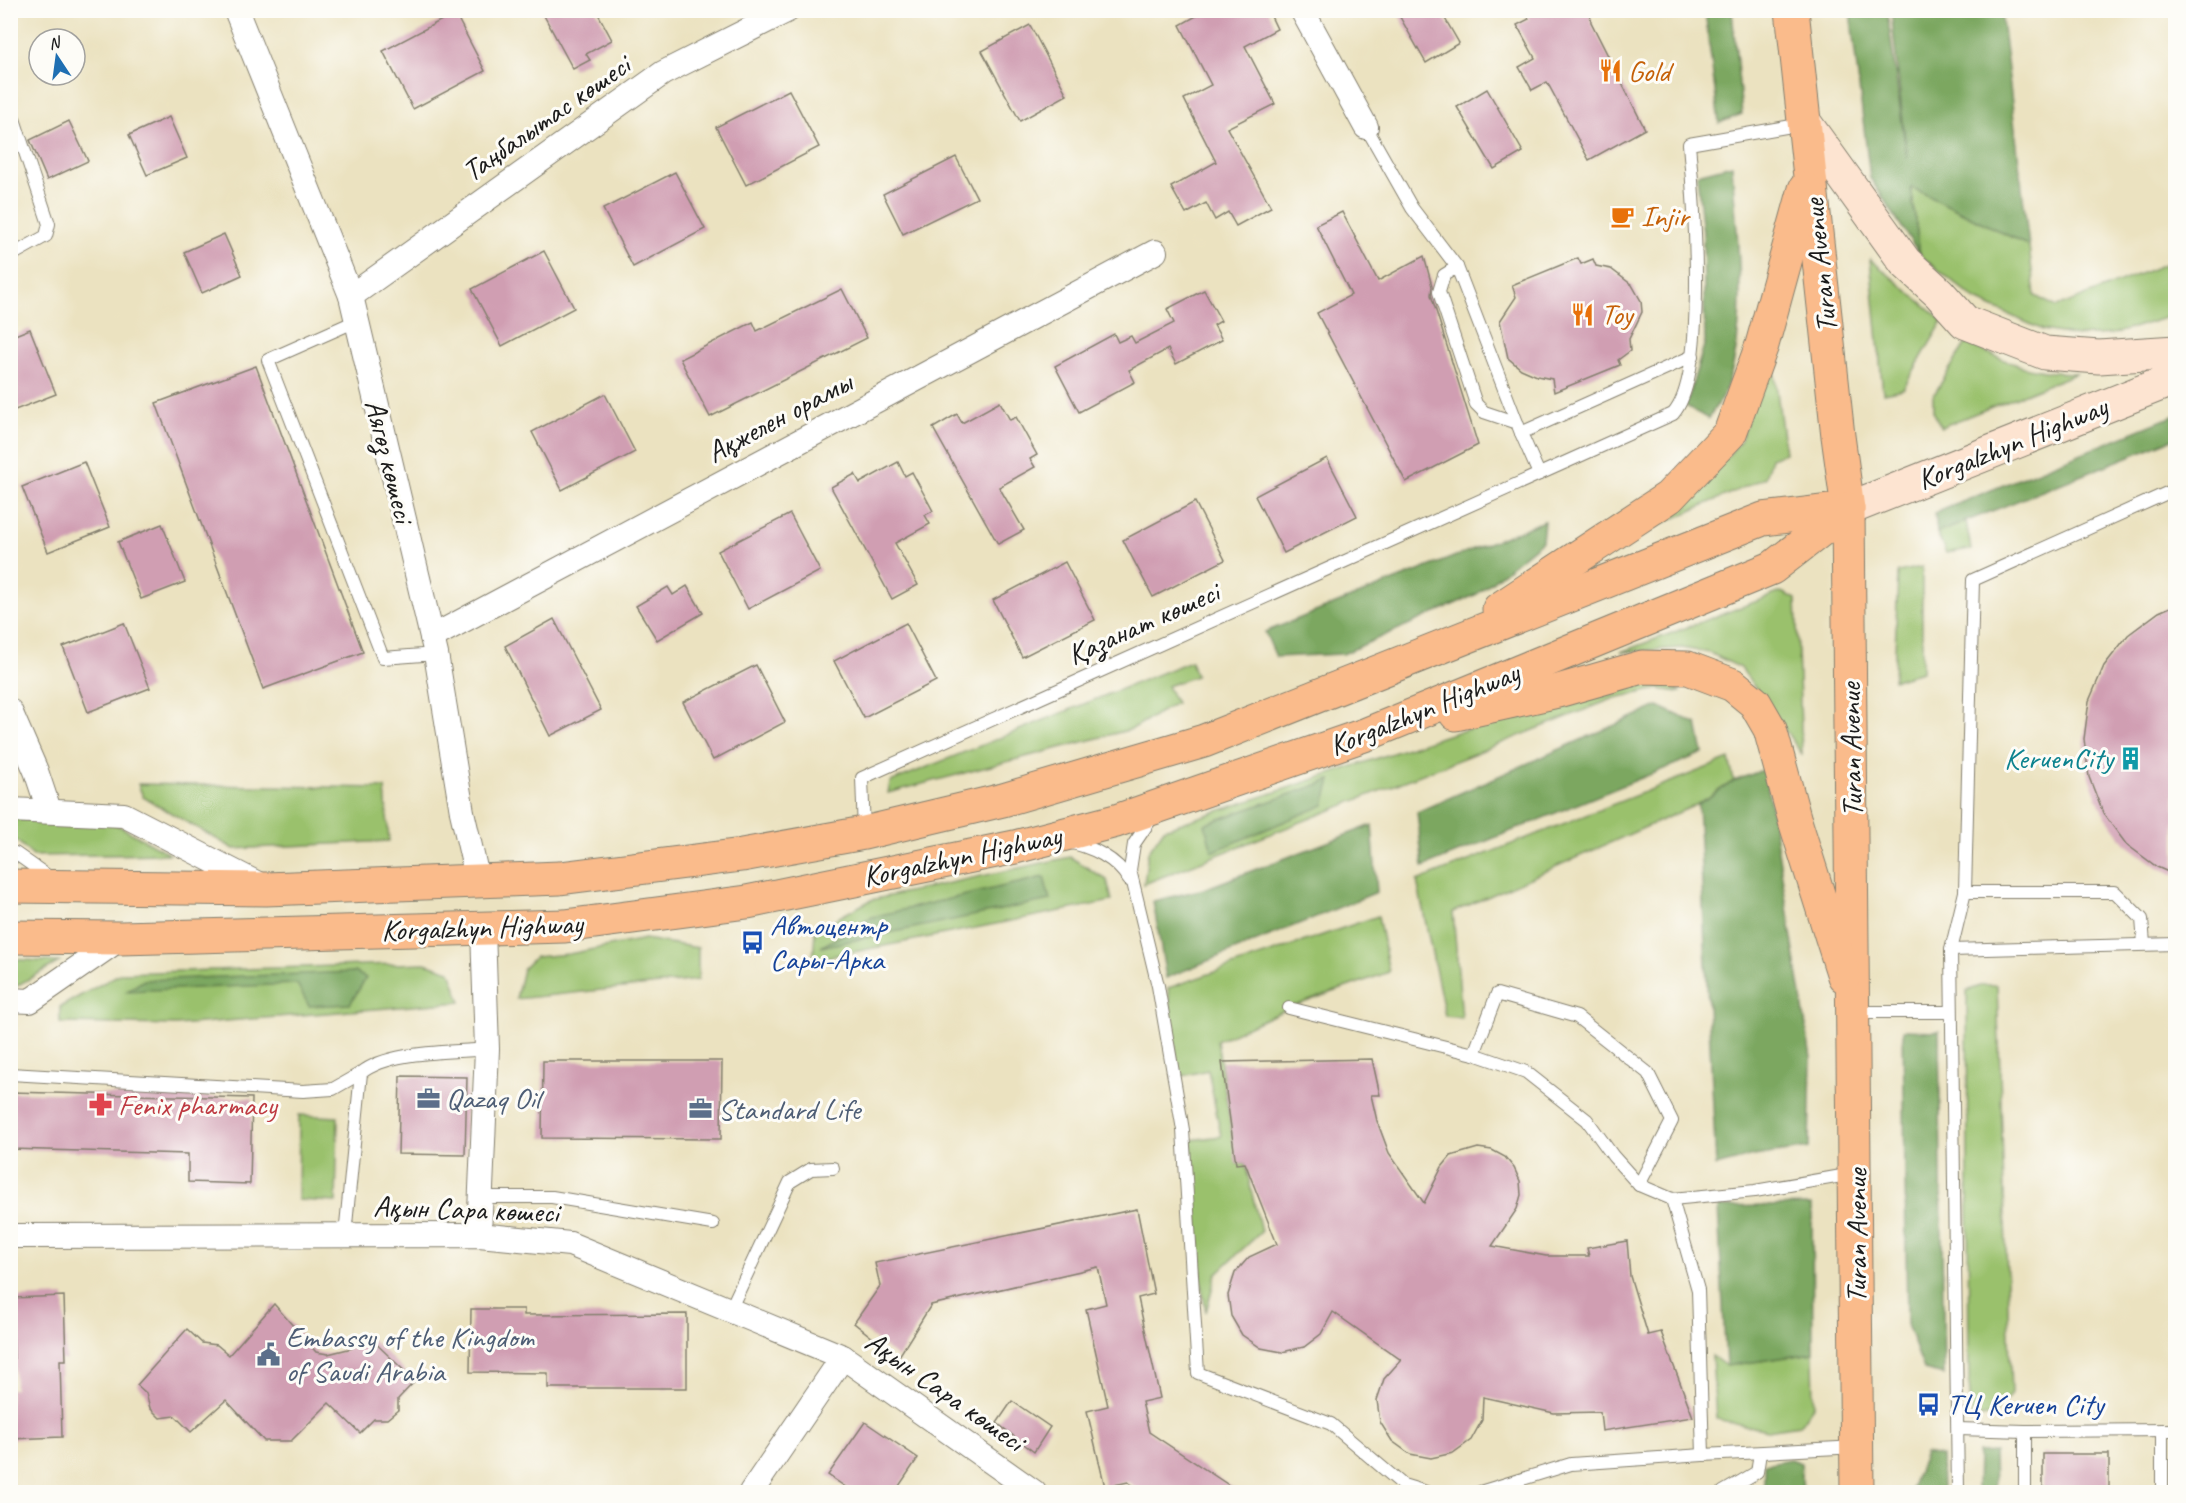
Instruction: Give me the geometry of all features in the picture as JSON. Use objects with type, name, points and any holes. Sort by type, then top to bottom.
[{"type":"main road","name":"Turan Avenue","points":[[1792,10],[1848,509],[1855,1012],[1857,1492]]},
{"type":"main road","points":[[1805,123],[1905,262],[1940,293],[1965,322],[2045,353],[2099,357],[2175,352]]},
{"type":"main road","points":[[1441,647],[1670,497],[1730,433],[1762,345],[1810,169]]},
{"type":"main road","name":"Korgalzhyn Highway","points":[[10,886],[266,889],[560,878],[663,867],[864,833],[1003,800],[1204,741],[1762,519],[1848,509],[2175,378]]},
{"type":"main road","name":"Korgalzhyn Highway","points":[[10,938],[121,938],[565,927],[747,902],[1047,838],[1116,821],[1367,734],[1772,568],[1848,509]]},
{"type":"main road","points":[[1367,734],[1558,691],[1642,667],[1688,668],[1733,685],[1755,703],[1770,729],[1795,821],[1855,1012]]},
{"type":"main road","name":"Аягөз көшесі","points":[[478,881],[483,930]]},
{"type":"street","name":"Аягөз көшесі","points":[[236,10],[351,296],[434,646],[462,812],[478,881]]},
{"type":"street","name":"Таңбалытас көшесі","points":[[351,296],[663,73],[788,10]]},
{"type":"street","points":[[1302,10],[1366,127]]},
{"type":"street","name":"Ақжелен орамы","points":[[434,646],[1155,252]]},
{"type":"street","points":[[10,711],[36,771],[49,810]]},
{"type":"street","points":[[10,810],[124,815],[266,889]]},
{"type":"street","points":[[479,1235],[487,1049],[483,930]]},
{"type":"street","points":[[10,1000],[30,1001],[121,938]]},
{"type":"street","name":"Ақын Сара көшесі","points":[[10,1236],[479,1235],[570,1244],[843,1357],[1034,1492]]},
{"type":"street","points":[[751,1492],[843,1357]]},
{"type":"lane","points":[[10,107],[49,224],[46,236],[10,256]]},
{"type":"lane","points":[[1366,127],[1412,208],[1457,267],[1539,474],[1673,414],[1680,403],[1693,356],[1697,233],[1689,144],[1805,123]]},
{"type":"lane","points":[[1457,267],[1444,275],[1439,292],[1471,393],[1484,412],[1519,428],[1693,356]]},
{"type":"lane","points":[[356,321],[268,360],[382,658],[434,646]]},
{"type":"lane","name":"Қазанат көшесі","points":[[864,833],[862,778],[1539,474]]},
{"type":"lane","points":[[1958,1492],[1951,950],[1965,892],[1973,580],[2175,489]]},
{"type":"lane","points":[[1163,804],[1134,844],[1130,870],[1158,986],[1183,1130],[1198,1373],[1331,1424],[1403,1485],[1426,1492]]},
{"type":"lane","points":[[1047,838],[1074,843],[1102,854],[1123,869],[1134,889]]},
{"type":"lane","points":[[10,853],[15,853],[63,886]]},
{"type":"lane","points":[[1965,892],[2115,892],[2142,919],[2144,944]]},
{"type":"lane","points":[[1951,950],[2175,944]]},
{"type":"lane","points":[[1474,1054],[1497,994],[1577,1017],[1648,1073],[1672,1121],[1639,1185]]},
{"type":"lane","points":[[1289,1008],[1474,1054],[1526,1072],[1587,1120],[1613,1156],[1639,1185],[1672,1199],[1755,1191],[1855,1174]]},
{"type":"lane","points":[[1855,1012],[1951,1012]]},
{"type":"lane","points":[[10,1074],[303,1091],[333,1089],[373,1063],[390,1059],[487,1049]]},
{"type":"lane","points":[[345,1235],[360,1073]]},
{"type":"lane","points":[[730,1310],[790,1182],[811,1169],[833,1168]]},
{"type":"lane","points":[[480,1197],[552,1197],[713,1224]]},
{"type":"lane","points":[[1672,1199],[1698,1290],[1703,1455]]},
{"type":"lane","points":[[1958,1428],[2025,1431],[2175,1430]]},
{"type":"lane","points":[[2162,1430],[2162,1492]]},
{"type":"lane","points":[[2025,1431],[2025,1492]]},
{"type":"lane","points":[[1480,1492],[1571,1464],[1857,1447]]},
{"type":"lane","points":[[1723,1492],[1757,1472],[1760,1453]]},
{"type":"green space","points":[[1705,11],[1732,11],[1742,114],[1719,123]]},
{"type":"green space","points":[[1850,11],[1887,11],[1907,159],[1891,11],[2001,11],[2029,246],[1911,187],[1920,255],[1870,178]]},
{"type":"green space","points":[[1732,165],[1740,279],[1738,338],[1725,391],[1708,419],[1686,406],[1705,342],[1703,234],[1697,174]]},
{"type":"green space","points":[[1911,187],[2029,246],[2035,296],[2057,307],[2175,260],[2175,315],[2113,334],[2077,336],[2043,330],[1976,300],[1920,255]]},
{"type":"green space","points":[[1870,259],[1943,321],[1903,389],[1883,393]]},
{"type":"green space","points":[[1966,343],[2019,366],[2060,373],[2077,373],[1941,427],[1933,411],[1933,396]]},
{"type":"green space","points":[[1771,345],[1785,453],[1771,458],[1765,478],[1650,529],[1698,492],[1741,440]]},
{"type":"green space","points":[[2175,415],[2175,438],[1937,533],[1935,513]]},
{"type":"green space","points":[[1544,521],[1542,541],[1477,594],[1343,654],[1276,657],[1265,632]]},
{"type":"green space","points":[[1966,522],[1971,549],[1946,553],[1937,533]]},
{"type":"green space","points":[[1922,567],[1922,672],[1894,680],[1898,572]]},
{"type":"green space","points":[[1781,592],[1796,599],[1802,754],[1741,668],[1710,653],[1682,648],[1621,652]]},
{"type":"green space","points":[[1191,661],[1196,676],[1167,686],[1176,703],[1132,729],[888,793],[890,782]]},
{"type":"green space","points":[[1660,680],[1674,683],[1680,692],[1658,689],[1615,698],[1144,884],[1148,852],[1164,829],[1453,733],[1545,712]]},
{"type":"green space","points":[[1658,706],[1697,724],[1703,753],[1423,867],[1417,812]]},
{"type":"green space","points":[[1729,759],[1734,781],[1698,804],[1453,912],[1462,1018],[1445,1016],[1417,881]]},
{"type":"green space","points":[[1765,769],[1811,1058],[1809,1148],[1754,1156],[1716,1166],[1698,804],[1734,781]]},
{"type":"green space","points":[[1331,780],[1324,805],[1212,852],[1205,824]]},
{"type":"green space","points":[[138,784],[385,788],[389,841],[234,849],[143,797]]},
{"type":"green space","points":[[11,819],[108,820],[170,854],[33,856],[16,840],[11,839]]},
{"type":"green space","points":[[1372,825],[1377,892],[1166,978],[1153,901],[1204,889]]},
{"type":"green space","points":[[1070,857],[1107,880],[1112,901],[813,960],[815,930],[871,900]]},
{"type":"green space","points":[[1044,877],[1050,900],[821,947],[872,917]]},
{"type":"green space","points":[[1378,916],[1389,972],[1289,1008],[1217,1041],[1237,1164],[1245,1163],[1261,1232],[1216,1274],[1206,1312],[1202,1288],[1191,1140],[1221,1136],[1208,1070],[1179,1077],[1168,988]]},
{"type":"green space","points":[[645,939],[698,948],[698,980],[516,999],[523,969],[535,957],[569,954]]},
{"type":"green space","points":[[10,959],[59,962],[11,989]]},
{"type":"green space","points":[[425,963],[450,971],[461,1002],[177,1025],[60,1023],[60,1007],[121,973]]},
{"type":"green space","points":[[355,972],[366,978],[350,1004],[309,1006],[297,984],[127,991],[144,980]]},
{"type":"green space","points":[[1982,985],[1997,985],[2011,1394],[1992,1417],[1972,1416],[1969,1384],[1967,991]]},
{"type":"green space","points":[[1903,1030],[1939,1031],[1944,1375],[1924,1370],[1907,1324]]},
{"type":"green space","points":[[299,1115],[338,1117],[336,1202],[298,1200]]},
{"type":"green space","points":[[1812,1205],[1813,1353],[1726,1366],[1718,1207]]},
{"type":"green space","points":[[1813,1353],[1814,1405],[1800,1425],[1767,1430],[1716,1419],[1712,1356],[1726,1366]]},
{"type":"green space","points":[[1994,1452],[1995,1492],[1977,1492],[1978,1453]]},
{"type":"green space","points":[[1925,1453],[1941,1456],[1942,1492],[1910,1492]]},
{"type":"green space","points":[[1790,1459],[1801,1463],[1803,1492],[1764,1492],[1764,1464]]},
{"type":"building","points":[[541,10],[596,10],[612,40],[586,54],[590,60],[573,69]]},
{"type":"building","points":[[1207,10],[1268,10],[1277,29],[1245,46],[1275,104],[1227,128],[1271,207],[1236,226],[1228,212],[1215,220],[1206,203],[1186,214],[1171,187],[1216,162],[1184,99],[1211,85],[1180,25]]},
{"type":"building","points":[[1396,10],[1440,10],[1459,43],[1426,63]]},
{"type":"building","points":[[1525,10],[1590,10],[1591,22],[1645,129],[1589,160],[1547,82],[1532,90],[1519,67],[1535,58],[1517,25],[1529,19]]},
{"type":"building","points":[[455,13],[485,71],[413,109],[383,51]]},
{"type":"building","points":[[1030,25],[1067,95],[1020,121],[982,51]]},
{"type":"building","points":[[1487,89],[1523,152],[1494,169],[1457,107]]},
{"type":"building","points":[[789,90],[819,147],[746,185],[716,127]]},
{"type":"building","points":[[169,117],[187,158],[147,175],[129,135]]},
{"type":"building","points":[[69,121],[88,161],[47,180],[30,140]]},
{"type":"building","points":[[956,157],[977,198],[903,234],[883,194]]},
{"type":"building","points":[[675,172],[705,229],[633,267],[603,209]]},
{"type":"building","points":[[1342,212],[1378,281],[1424,256],[1432,286],[1431,295],[1478,445],[1406,482],[1317,313],[1351,295],[1316,225]]},
{"type":"building","points":[[224,234],[242,275],[202,293],[184,252]]},
{"type":"building","points":[[544,251],[574,308],[502,346],[472,289]]},
{"type":"building","points":[[1578,258],[1581,264],[1593,259],[1596,266],[1611,269],[1632,285],[1641,301],[1642,312],[1629,339],[1630,351],[1618,360],[1620,365],[1554,392],[1552,379],[1521,369],[1508,358],[1500,321],[1516,297],[1512,285]]},
{"type":"building","points":[[842,289],[867,338],[710,417],[680,359],[753,322],[757,331]]},
{"type":"building","points":[[1204,290],[1221,321],[1214,325],[1222,340],[1176,364],[1168,349],[1129,370],[1135,382],[1079,412],[1055,366],[1114,334],[1118,342],[1131,336],[1135,343],[1174,323],[1167,309]]},
{"type":"building","points":[[30,329],[56,394],[10,412],[10,337]]},
{"type":"building","points":[[256,366],[363,652],[263,689],[156,403]]},
{"type":"building","points":[[605,394],[635,452],[562,490],[532,432]]},
{"type":"building","points":[[1000,402],[1010,420],[1016,417],[1037,455],[1030,459],[1035,467],[999,487],[1024,530],[998,544],[933,428],[957,414],[962,423]]},
{"type":"building","points":[[1327,458],[1357,516],[1284,553],[1255,496]]},
{"type":"building","points":[[84,462],[110,527],[48,552],[22,487]]},
{"type":"building","points":[[898,462],[905,476],[912,472],[933,511],[925,515],[930,524],[895,543],[918,585],[892,599],[831,487],[855,474],[860,483]]},
{"type":"building","points":[[1195,502],[1225,560],[1153,597],[1123,540]]},
{"type":"building","points":[[790,514],[820,571],[748,609],[718,551]]},
{"type":"building","points":[[162,524],[185,582],[141,599],[118,542]]},
{"type":"building","points":[[1065,562],[1095,620],[1022,657],[993,600]]},
{"type":"building","points":[[687,586],[703,613],[657,640],[636,606],[668,587],[673,595]]},
{"type":"building","name":"KeruenCity","points":[[2175,605],[2175,875],[2157,867],[2126,844],[2103,813],[2089,777],[2084,739],[2089,701],[2104,666],[2128,635],[2159,612]]},
{"type":"building","points":[[554,619],[601,710],[550,736],[505,646]]},
{"type":"building","points":[[124,623],[150,688],[88,712],[63,647]]},
{"type":"building","points":[[906,623],[936,681],[864,718],[834,661]]},
{"type":"building","points":[[756,665],[785,722],[713,760],[683,702]]},
{"type":"building","points":[[1372,1059],[1380,1095],[1371,1095],[1377,1121],[1389,1153],[1424,1203],[1442,1167],[1451,1156],[1478,1148],[1492,1150],[1505,1157],[1514,1168],[1520,1181],[1521,1195],[1517,1209],[1492,1246],[1546,1256],[1589,1256],[1587,1248],[1627,1241],[1630,1276],[1648,1335],[1661,1332],[1693,1417],[1602,1431],[1600,1412],[1554,1413],[1483,1397],[1482,1420],[1471,1440],[1453,1453],[1431,1458],[1410,1454],[1392,1441],[1380,1422],[1377,1400],[1384,1379],[1401,1360],[1333,1312],[1321,1334],[1304,1347],[1282,1352],[1261,1348],[1242,1335],[1231,1316],[1228,1295],[1235,1273],[1249,1257],[1277,1244],[1245,1163],[1236,1164],[1222,1062]]},
{"type":"building","points":[[543,1061],[722,1061],[721,1139],[542,1138]]},
{"type":"building","points":[[400,1076],[467,1077],[465,1155],[398,1154]]},
{"type":"building","points":[[10,1092],[252,1098],[250,1184],[188,1182],[188,1154],[10,1149]]},
{"type":"building","points":[[1137,1209],[1154,1294],[1138,1298],[1160,1398],[1142,1402],[1149,1432],[1239,1492],[1143,1492],[1128,1482],[1105,1487],[1087,1411],[1108,1406],[1086,1309],[1106,1304],[1098,1267],[931,1305],[898,1358],[854,1323],[880,1286],[875,1263]]},
{"type":"building","points":[[64,1296],[66,1360],[60,1360],[62,1437],[10,1439],[10,1389],[15,1389],[12,1298]]},
{"type":"building","points":[[274,1304],[316,1352],[328,1354],[352,1348],[365,1333],[415,1381],[398,1399],[398,1410],[387,1419],[374,1419],[360,1433],[329,1403],[291,1441],[264,1441],[226,1400],[191,1432],[175,1416],[160,1418],[150,1408],[146,1393],[137,1385],[187,1329],[202,1343],[217,1345],[229,1355]]},
{"type":"building","points":[[471,1309],[524,1309],[524,1315],[687,1314],[687,1388],[548,1388],[548,1373],[470,1372]]},
{"type":"building","points":[[1012,1401],[1050,1427],[1034,1452],[997,1423]]},
{"type":"building","points":[[865,1422],[918,1458],[895,1492],[853,1492],[828,1475]]},
{"type":"building","points":[[2043,1454],[2109,1454],[2109,1492],[2043,1492]]},
{"type":"place","name":"Gold","points":[[1610,71]]},
{"type":"place","name":"Injir","points":[[1623,216]]},
{"type":"place","name":"Toy","points":[[1583,314]]},
{"type":"place","name":"KeruenCity","points":[[2131,758]]},
{"type":"place","name":"Автоцентр Сары-Арка","points":[[752,942]]},
{"type":"place","name":"Qazaq Oil","points":[[428,1098]]},
{"type":"place","name":"Fenix pharmacy","points":[[100,1105]]},
{"type":"place","name":"Standard Life","points":[[700,1109]]},
{"type":"place","name":"Embassy of the Kingdom of Saudi Arabia","points":[[268,1354]]},
{"type":"place","name":"ТЦ Keruen City","points":[[1929,1404]]}]
